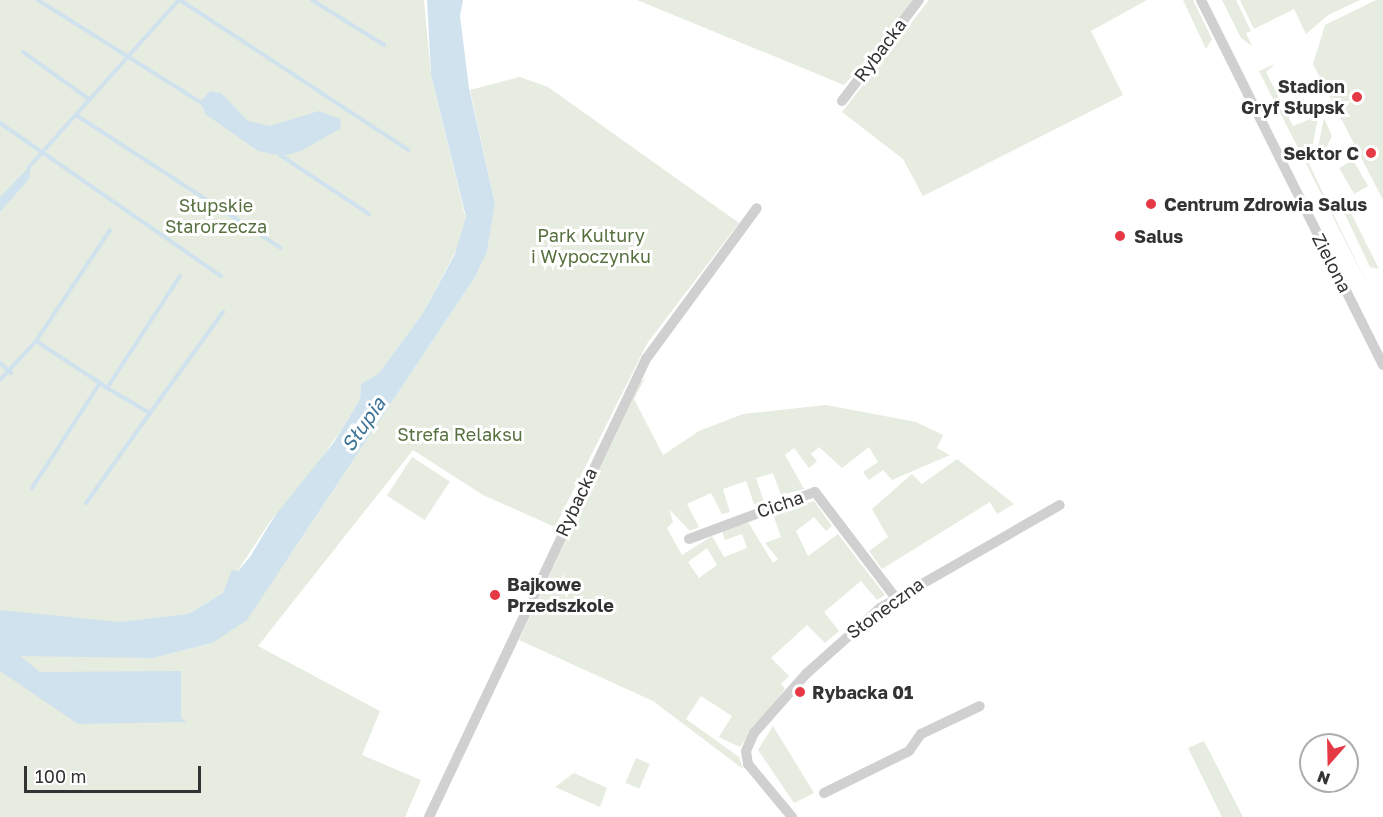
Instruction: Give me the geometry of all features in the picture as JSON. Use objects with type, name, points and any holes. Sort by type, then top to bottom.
[{"type":"street","name":"Rybacka","points":[[842,101],[919,0]]},
{"type":"street","name":"Zielona","points":[[1201,0],[1383,365]]},
{"type":"street","name":"Rybacka","points":[[429,817],[635,378],[666,326],[757,208]]},
{"type":"street","name":"Cicha","points":[[690,539],[815,492],[895,597]]},
{"type":"street","name":"Słoneczna","points":[[791,816],[748,764],[746,750],[754,733],[794,686],[895,597],[1060,505]]},
{"type":"street","points":[[824,793],[909,752],[921,734],[980,706]]},
{"type":"green space","name":"Słupskie Starorzecza","points":[[0,0],[424,0],[431,75],[468,228],[423,313],[379,373],[361,384],[360,399],[293,499],[273,517],[223,593],[188,614],[102,625],[0,618]]},
{"type":"green space","points":[[637,0],[920,0],[844,85]]},
{"type":"green space","points":[[929,0],[1147,0],[1091,31],[1123,95],[923,196],[903,159],[842,112]]},
{"type":"green space","points":[[1183,0],[1193,0],[1212,39],[1206,49]]},
{"type":"green space","points":[[1222,0],[1236,0],[1251,31],[1246,33],[1252,46],[1241,38]]},
{"type":"green space","points":[[1240,0],[1360,0],[1328,15],[1306,34],[1294,9],[1254,29]]},
{"type":"green space","name":"Stadion Gryf Słupsk","points":[[1376,0],[1383,0],[1383,200],[1313,64],[1325,25]]},
{"type":"green space","points":[[1275,64],[1266,72],[1293,126],[1311,119],[1321,102],[1309,164],[1370,290],[1259,71]]},
{"type":"green space","name":"Park Kultury i Wypoczynku","points":[[520,77],[548,87],[739,223],[648,342],[555,527],[483,495],[413,450],[258,646],[380,711],[362,755],[421,780],[405,817],[0,817],[0,652],[153,658],[212,643],[285,563],[475,277],[487,252],[495,204],[470,90]]},
{"type":"green space","points":[[1324,118],[1332,136],[1320,160],[1317,152]]},
{"type":"green space","points":[[1353,160],[1368,186],[1354,194],[1339,168]]},
{"type":"green space","points":[[1346,203],[1379,269],[1370,267],[1341,206]]},
{"type":"green space","points":[[645,378],[634,399],[663,455],[699,431],[743,414],[826,405],[916,422],[943,435],[937,448],[950,455],[892,480],[883,470],[869,480],[863,472],[878,462],[869,447],[842,468],[819,447],[811,454],[817,461],[809,468],[794,448],[785,455],[804,489],[781,495],[773,473],[756,478],[764,502],[754,504],[746,481],[723,489],[730,512],[722,514],[711,493],[687,504],[699,527],[690,531],[669,509],[673,522],[667,528],[682,555],[712,536],[724,557],[747,548],[742,534],[725,540],[722,531],[748,522],[773,563],[778,559],[765,543],[781,537],[773,514],[814,501],[832,526],[826,531],[814,517],[796,531],[808,556],[838,534],[885,595],[877,600],[861,581],[824,612],[839,631],[825,643],[807,625],[771,658],[789,676],[781,684],[785,689],[740,747],[719,737],[732,716],[701,696],[686,719],[739,757],[743,769],[653,701],[519,640],[641,381]],"holes":[[[707,548],[717,565],[699,578],[688,562]]]},
{"type":"green space","points":[[412,457],[450,482],[425,520],[387,496]]},
{"type":"green space","points":[[957,459],[1014,504],[997,514],[990,502],[882,569],[869,551],[888,537],[872,509],[912,474],[922,484]]},
{"type":"green space","points":[[773,726],[814,793],[794,803],[758,750]]},
{"type":"green space","points":[[1204,741],[1243,817],[1222,817],[1188,748]]},
{"type":"green space","points":[[636,758],[650,764],[639,789],[625,783]]},
{"type":"green space","points":[[574,773],[607,788],[600,807],[555,787]]},
{"type":"water","name":"Słupia","points":[[427,0],[463,0],[460,16],[469,88],[495,204],[487,252],[475,277],[247,620],[212,643],[153,658],[20,656],[40,672],[181,671],[181,718],[187,722],[78,724],[0,671],[0,610],[120,622],[188,614],[223,593],[232,570],[238,571],[250,557],[274,517],[334,442],[360,399],[361,384],[379,373],[423,313],[455,254],[466,217],[431,75]]},
{"type":"water","points":[[210,91],[221,93],[248,121],[270,126],[319,111],[340,119],[341,128],[301,151],[282,156],[258,151],[205,114],[201,101]]},
{"type":"water","points":[[31,165],[29,179],[0,212],[0,197]]},
{"type":"waterway","points":[[38,0],[203,104]]},
{"type":"waterway","points":[[29,167],[179,0]]},
{"type":"waterway","points":[[180,0],[408,150]]},
{"type":"waterway","points":[[312,0],[384,45]]},
{"type":"waterway","points":[[23,52],[90,100]]},
{"type":"waterway","points":[[76,115],[281,248]]},
{"type":"waterway","points":[[0,123],[221,276]]},
{"type":"waterway","points":[[280,155],[369,214]]},
{"type":"waterway","points":[[36,341],[110,230]]},
{"type":"waterway","points":[[100,383],[107,388],[180,276]]},
{"type":"waterway","points":[[107,388],[150,413],[223,312]]},
{"type":"waterway","points":[[0,380],[36,341],[100,383],[32,488]]},
{"type":"waterway","points":[[0,363],[11,373]]},
{"type":"waterway","points":[[86,503],[150,413]]},
{"type":"place","name":"Stadion Gryf Słupsk","points":[[1357,97]]},
{"type":"place","name":"Sektor C","points":[[1371,153]]},
{"type":"place","name":"Centrum Zdrowia Salus","points":[[1151,204]]},
{"type":"place","name":"Salus","points":[[1120,236]]},
{"type":"place","name":"Bajkowe Przedszkole","points":[[495,595]]},
{"type":"place","name":"Rybacka 01","points":[[800,692]]},
{"type":"park label","name":"Strefa Relaksu","points":[[460,434]]}]
